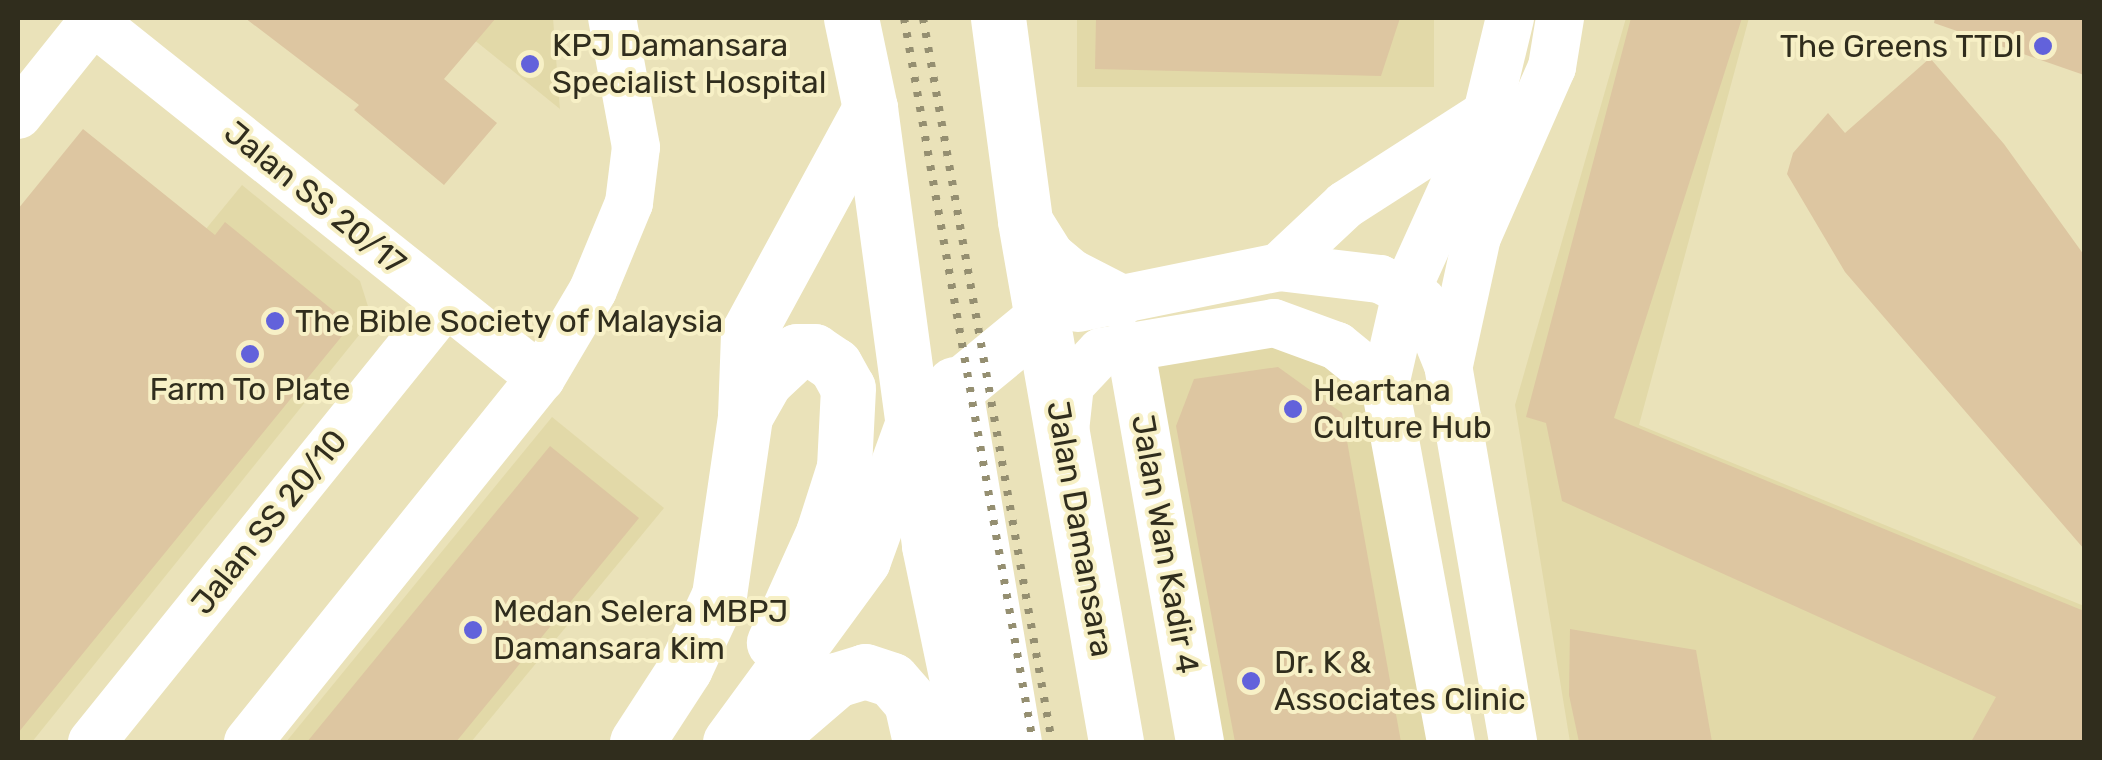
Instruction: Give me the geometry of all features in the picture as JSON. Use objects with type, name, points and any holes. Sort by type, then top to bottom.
[{"type":"main road","points":[[851,18],[870,108],[930,546],[970,742]]},
{"type":"main road","name":"Jalan Damansara","points":[[998,18],[1025,221],[1046,314],[1063,444],[1116,742]]},
{"type":"main road","points":[[637,742],[685,668],[718,595],[745,416],[748,333],[870,108]]},
{"type":"main road","points":[[1025,221],[1047,257],[1127,323]]},
{"type":"main road","points":[[730,742],[863,560],[912,425],[954,384],[1046,314]]},
{"type":"main road","points":[[730,742],[823,533],[844,467],[848,388],[835,364],[814,352],[797,351],[765,381],[745,416]]},
{"type":"main road","points":[[954,384],[1014,742]]},
{"type":"main road","points":[[922,742],[930,546]]},
{"type":"main road","points":[[764,742],[836,680],[865,671],[892,680],[911,702],[922,742]]},
{"type":"street","points":[[248,742],[540,378],[593,290],[629,203],[636,148],[612,18]]},
{"type":"street","points":[[1451,742],[1385,385],[1407,289],[1487,113],[1510,18]]},
{"type":"street","points":[[1448,365],[1477,237],[1552,67],[1560,18]]},
{"type":"street","points":[[18,115],[91,19]]},
{"type":"street","name":"Jalan SS 20/17","points":[[91,19],[540,378]]},
{"type":"street","points":[[1063,444],[1070,385],[1082,367],[1127,323],[1278,267],[1344,205],[1487,113]]},
{"type":"street","points":[[1278,267],[1407,289],[1431,315],[1448,365],[1513,742]]},
{"type":"street","name":"Jalan SS 20/10","points":[[92,742],[446,303]]},
{"type":"street","points":[[1046,314],[1127,323],[1274,323],[1337,346],[1385,385]]},
{"type":"street","name":"Jalan Wan Kadir 4","points":[[1127,323],[1200,742]]},
{"type":"shaded area","name":"KPJ Damansara Specialist Hospital","points":[[447,18],[553,18],[560,109]]},
{"type":"shaded area","points":[[1077,18],[1434,18],[1434,87],[1077,87]]},
{"type":"shaded area","points":[[1626,18],[1749,18],[1639,425],[2084,606],[2084,742],[1570,742],[1515,405]]},
{"type":"shaded area","points":[[242,185],[360,281],[372,319],[32,742],[18,742],[18,458]]},
{"type":"shaded area","points":[[1275,340],[1330,360],[1372,395],[1435,742],[1217,742],[1150,360]]},
{"type":"shaded area","name":"Medan Selera MBPJ Damansara Kim","points":[[552,417],[664,508],[471,742],[286,742]]},
{"type":"building","points":[[245,18],[496,18],[444,79],[497,123],[444,185],[354,110],[359,105]]},
{"type":"building","points":[[1096,18],[1400,18],[1381,76],[1095,69]]},
{"type":"building","points":[[1631,18],[1742,18],[1614,418],[2084,611],[2084,742],[1971,742],[1996,697],[1562,501],[1546,423],[1526,417]]},
{"type":"building","name":"The Greens TTDI","points":[[1935,18],[2084,18],[2084,75],[1934,23]]},
{"type":"building","points":[[1930,58],[2004,144],[2084,255],[2084,549],[1845,272],[1787,174],[1793,153],[1828,113],[1845,133]]},
{"type":"building","points":[[83,129],[215,235],[225,222],[351,325],[18,733],[18,209]]},
{"type":"building","points":[[1278,367],[1342,413],[1401,742],[1235,742],[1176,426],[1194,379]]},
{"type":"building","name":"Medan Selera MBPJ Damansara Kim","points":[[550,446],[639,518],[456,742],[307,742]]},
{"type":"building","points":[[1570,629],[1696,650],[1712,742],[1579,742],[1569,695]]},
{"type":"railway","points":[[904,18],[1033,742]]},
{"type":"railway","points":[[923,18],[1052,742]]},
{"type":"place","name":"The Greens TTDI","points":[[2043,46]]},
{"type":"place","name":"KPJ Damansara Specialist Hospital","points":[[530,64]]},
{"type":"place","name":"The Bible Society of Malaysia","points":[[275,321]]},
{"type":"place","name":"Farm To Plate","points":[[250,354]]},
{"type":"place","name":"Heartana Culture Hub","points":[[1293,409]]},
{"type":"place","name":"Medan Selera MBPJ Damansara Kim","points":[[473,630]]},
{"type":"place","name":"Dr. K & Associates Clinic","points":[[1251,681]]}]
